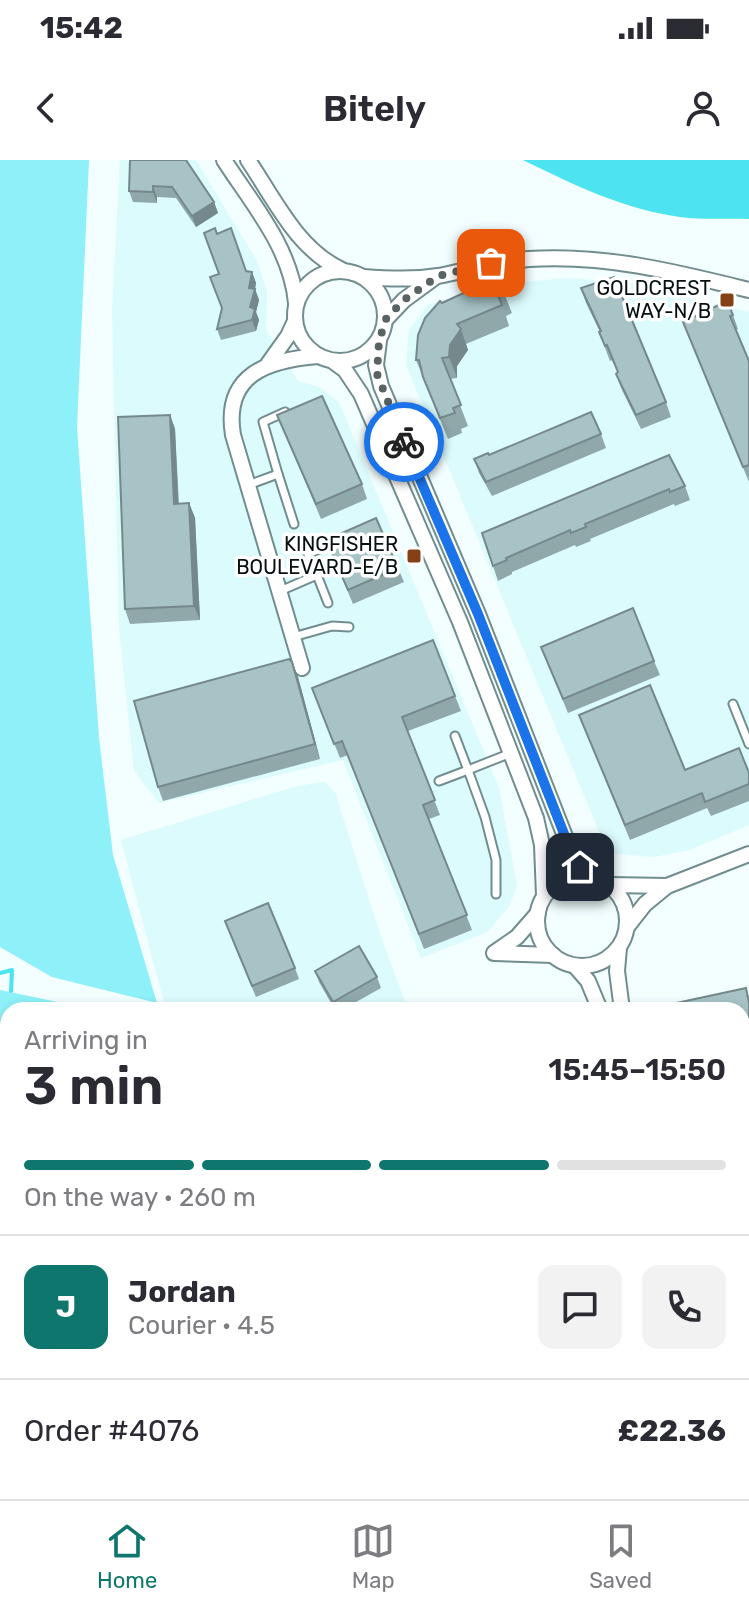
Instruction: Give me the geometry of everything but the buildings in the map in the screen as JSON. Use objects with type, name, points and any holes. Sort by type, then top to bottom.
[{"type":"street","points":[[224,160],[280,246],[291,272],[299,337],[318,356],[334,362],[351,378],[365,402],[460,622],[540,834],[545,869],[544,896],[537,922],[541,940],[553,955]]},
{"type":"street","points":[[248,160],[306,245],[320,258],[364,277],[394,279],[438,276],[476,266],[526,259],[591,258],[664,270],[749,290]]},
{"type":"street","points":[[296,303],[310,282],[325,273],[342,270]]},
{"type":"street","points":[[438,276],[404,300],[386,319],[376,365],[381,386],[478,614],[575,859],[590,876],[610,885],[667,886]]},
{"type":"street","points":[[364,277],[382,300],[386,319]]},
{"type":"street","points":[[295,321],[268,364],[244,383],[233,408],[233,435],[302,668]]},
{"type":"street","points":[[334,362],[361,357],[379,341]]},
{"type":"street","points":[[268,364],[318,356]]},
{"type":"street","points":[[621,1002],[617,971],[619,948],[627,928],[645,904],[667,886],[749,854]]},
{"type":"street","points":[[544,896],[569,877],[590,876]]},
{"type":"street","points":[[610,885],[622,900],[627,928]]},
{"type":"street","points":[[538,913],[517,937],[494,953],[553,955],[575,966],[588,981],[597,1002]]},
{"type":"street","points":[[575,966],[596,964],[619,948]]},
{"type":"lane","points":[[291,410],[263,422],[294,524]]},
{"type":"lane","points":[[248,485],[278,474]]},
{"type":"lane","points":[[328,603],[308,554],[351,535]]},
{"type":"lane","points":[[280,591],[317,575]]},
{"type":"lane","points":[[293,637],[332,626],[349,627]]},
{"type":"lane","points":[[733,704],[749,744]]},
{"type":"lane","points":[[455,736],[485,817],[496,860],[496,894]]},
{"type":"lane","points":[[439,781],[511,753]]},
{"type":"shaded area","points":[[0,160],[89,160],[77,427],[99,738],[113,855],[157,1002],[52,977],[0,947]]},
{"type":"shaded area","points":[[120,160],[196,160],[257,261],[267,292],[266,330],[298,381],[319,387],[339,402],[499,788],[517,886],[509,907],[487,932],[421,958],[343,760],[159,803],[134,771],[119,628],[112,311]]},
{"type":"shaded area","points":[[523,160],[749,160],[749,219],[689,218],[639,208],[580,187]]},
{"type":"shaded area","points":[[567,278],[631,283],[749,312],[749,825],[689,850],[654,857],[616,854],[602,839],[406,365],[409,330],[428,305],[492,285]]},
{"type":"shaded area","points":[[324,782],[335,792],[405,1002],[164,1002],[121,840],[297,786]]},
{"type":"shaded area","points":[[0,990],[58,1002],[0,1002]]},
{"type":"waterway","points":[[0,973],[12,970],[11,991]]},
{"type":"way so far","points":[[404,442],[378,381],[377,355],[386,319],[404,300],[438,276],[491,263]]},
{"type":"place","name":"GOLDCREST WAY-N/B","points":[[727,300]]},
{"type":"place","name":"KINGFISHER BOULEVARD-E/B","points":[[414,556]]},
{"type":"route","points":[[404,442],[478,614],[568,844],[580,867]]}]
